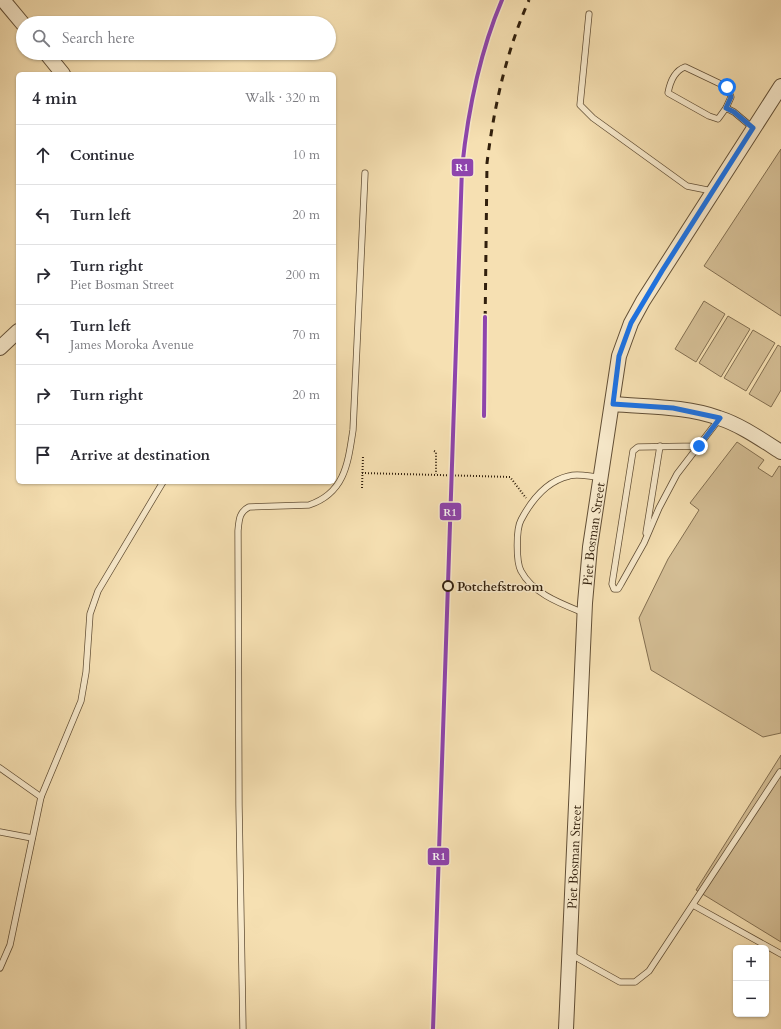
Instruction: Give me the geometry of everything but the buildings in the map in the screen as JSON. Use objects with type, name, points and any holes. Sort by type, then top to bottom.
[{"type":"street","points":[[3,0],[16,16]]},
{"type":"street","points":[[52,60],[61,72]]},
{"type":"street","name":"Piet Bosman Street","points":[[566,1029],[584,614],[590,547],[600,477],[613,404],[619,356],[631,323],[647,295],[781,86]]},
{"type":"street","points":[[0,348],[16,332]]},
{"type":"street","points":[[613,404],[673,408],[720,418],[781,452]]},
{"type":"lane","points":[[589,14],[580,105],[593,118],[687,186],[713,191]]},
{"type":"lane","points":[[685,67],[727,87],[731,97],[726,108],[718,119],[709,116],[668,93],[670,85],[678,70],[685,67]]},
{"type":"lane","points":[[726,108],[734,112],[753,128]]},
{"type":"lane","points":[[243,1029],[239,805],[239,518],[243,510],[249,507],[309,505],[318,502],[328,497],[344,473],[349,457],[353,430],[365,173]]},
{"type":"lane","points":[[699,446],[638,446],[633,451],[612,584],[614,589],[617,590],[621,584],[644,543],[659,508],[677,474],[699,446],[720,418]]},
{"type":"lane","points":[[644,543],[660,446]]},
{"type":"lane","points":[[584,614],[550,599],[531,583],[520,571],[517,552],[520,521],[541,492],[555,482],[570,475],[600,477]]},
{"type":"lane","points":[[0,968],[10,945],[41,797],[81,701],[86,672],[90,614],[98,591],[162,484]]},
{"type":"lane","points":[[0,768],[41,797]]},
{"type":"lane","points":[[570,954],[610,978],[620,982],[635,982],[649,971],[780,772]]},
{"type":"lane","points":[[0,832],[32,838]]},
{"type":"lane","points":[[693,905],[781,954]]},
{"type":"path","points":[[434,451],[436,452],[436,474]]},
{"type":"path","points":[[362,488],[363,456]]},
{"type":"path","points":[[362,473],[510,477],[531,506]]},
{"type":"shaded area","points":[[781,149],[781,316],[704,266]]},
{"type":"shaded area","points":[[704,301],[725,314],[696,362],[675,349]]},
{"type":"shaded area","points":[[728,316],[750,329],[721,377],[699,363]]},
{"type":"shaded area","points":[[753,330],[775,343],[746,391],[724,378]]},
{"type":"shaded area","points":[[778,345],[781,347],[781,390],[771,407],[749,394]]},
{"type":"shaded area","points":[[737,442],[764,460],[758,468],[772,477],[779,466],[781,467],[781,733],[763,737],[651,670],[639,618],[668,559],[699,510],[690,503]]},
{"type":"shaded area","points":[[781,755],[781,942],[696,890]]},
{"type":"railway","points":[[433,1029],[462,168],[471,104],[476,82],[487,41],[502,0]]},
{"type":"railway","points":[[484,416],[487,163],[493,121],[507,60],[529,0]]},
{"type":"transit line","name":"R1","points":[[433,1029],[462,168],[471,104],[476,82],[487,41],[502,0]]},
{"type":"transit line","name":"R1","points":[[484,416],[485,317]]},
{"type":"place","name":"Potchefstroom","points":[[448,586]]},
{"type":"route","points":[[699,446],[720,418],[673,408],[613,404],[619,356],[631,323],[643,301],[753,128],[734,112],[726,108],[731,97],[727,87]]}]
